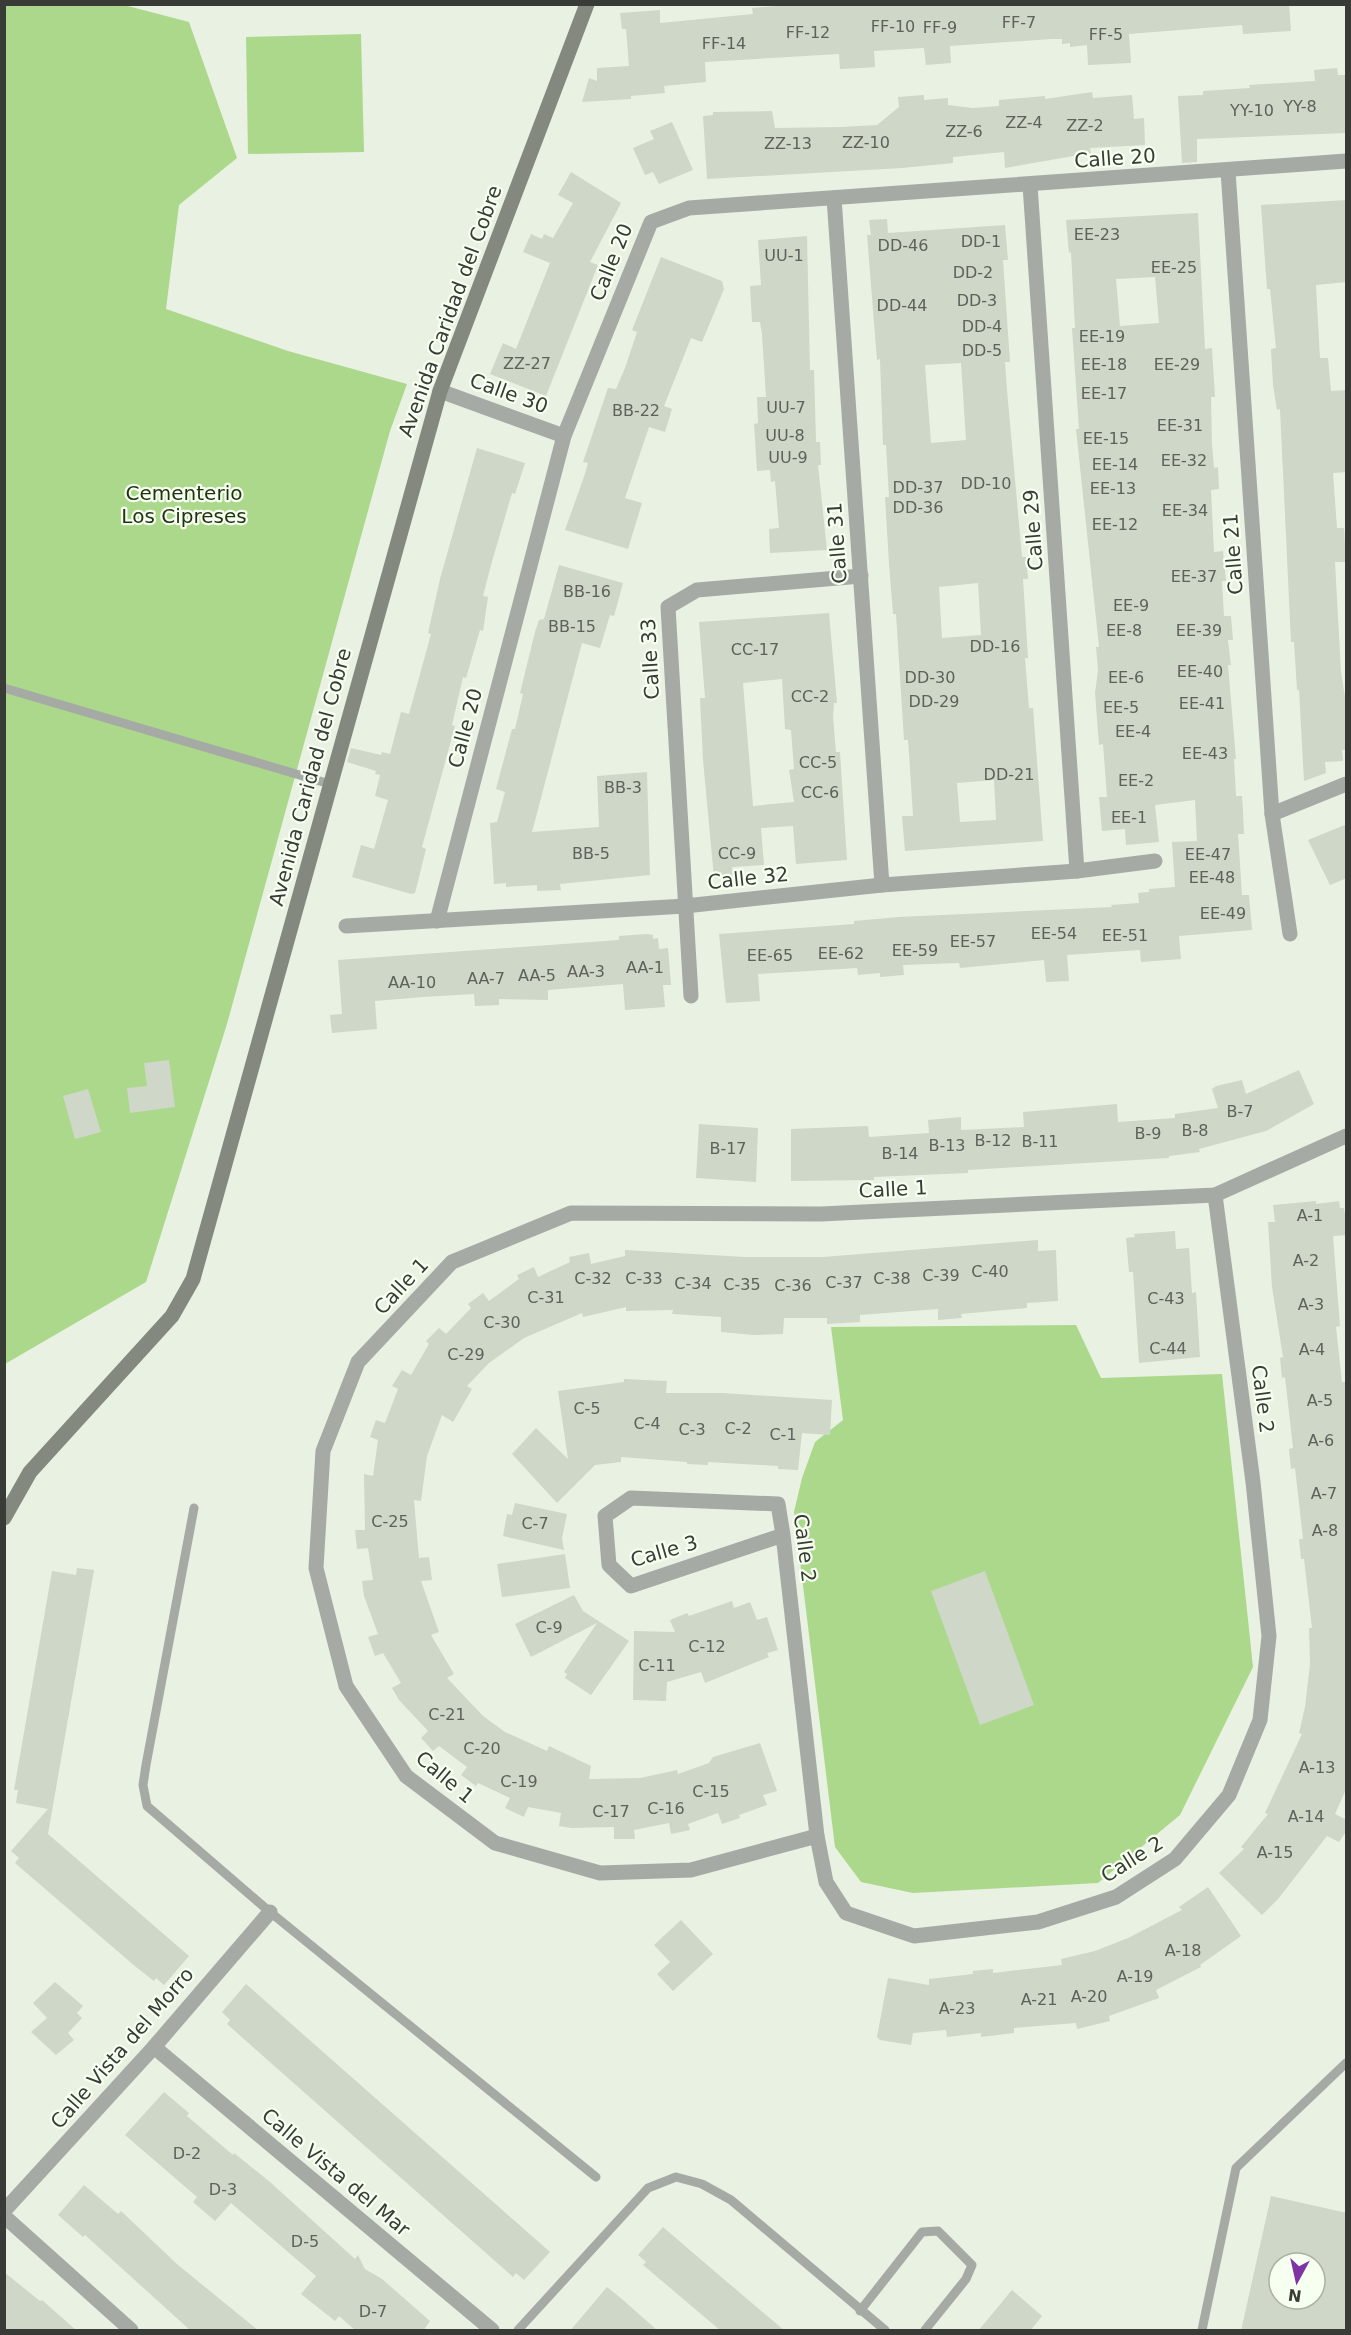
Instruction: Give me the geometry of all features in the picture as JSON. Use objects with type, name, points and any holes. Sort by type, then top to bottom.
[{"type":"street","name":"Avenida Caridad del Cobre","points":[[4,1518],[30,1472],[172,1316],[193,1280],[440,391],[587,4]]},
{"type":"street","name":"Calle 20","points":[[436,921],[564,436],[651,222],[689,208],[1347,161]]},
{"type":"street","name":"Calle 21","points":[[1228,171],[1272,814],[1290,934]]},
{"type":"street","name":"Calle 29","points":[[1030,185],[1077,871]]},
{"type":"street","name":"Calle 31","points":[[834,198],[882,885]]},
{"type":"street","name":"Calle 30","points":[[440,391],[564,436]]},
{"type":"street","name":"Calle 33","points":[[685,906],[668,607],[697,590],[861,576]]},
{"type":"street","points":[[1272,814],[1347,784]]},
{"type":"street","name":"Calle 32","points":[[346,926],[685,906],[882,885],[1077,871],[1155,861]]},
{"type":"street","points":[[685,906],[691,996]]},
{"type":"street","name":"Calle 1","points":[[817,1836],[691,1870],[600,1873],[495,1842],[406,1776],[346,1686],[316,1568],[323,1451],[358,1362],[452,1262],[572,1213],[821,1214],[1215,1195],[1347,1136]]},
{"type":"street","name":"Calle 2","points":[[778,1504],[817,1836],[825,1882],[846,1913],[914,1936],[1038,1922],[1116,1897],[1175,1859],[1229,1795],[1260,1720],[1269,1636],[1252,1482],[1215,1195]]},
{"type":"street","name":"Calle 3","points":[[778,1504],[631,1497],[604,1516],[609,1565],[631,1586],[783,1535]]},
{"type":"street","name":"Calle Vista del Morro","points":[[4,2211],[154,2047],[270,1912]]},
{"type":"street","name":"Calle Vista del Mar","points":[[154,2047],[492,2331]]},
{"type":"street","points":[[4,2216],[131,2331]]},
{"type":"lane","points":[[4,688],[330,784]]},
{"type":"lane","points":[[194,1508],[146,1765],[143,1785],[147,1806],[270,1912],[596,2177]]},
{"type":"lane","points":[[1202,2331],[1236,2168],[1347,2063]]},
{"type":"lane","points":[[518,2331],[648,2188],[676,2177],[702,2184],[731,2200],[885,2331]]},
{"type":"lane","points":[[860,2311],[922,2232],[938,2231],[972,2265],[966,2279],[925,2331]]},
{"type":"green space","name":"Cementerio Los Cipreses","points":[[5,5],[124,5],[189,22],[237,158],[179,205],[166,309],[288,351],[407,384],[390,431],[227,1024],[146,1282],[5,1364]]},
{"type":"green space","points":[[361,34],[364,152],[248,154],[246,37]]},
{"type":"green space","points":[[1076,1325],[1101,1378],[1222,1374],[1253,1667],[1180,1815],[1098,1883],[913,1893],[861,1882],[835,1847],[794,1512],[802,1478],[815,1442],[843,1420],[831,1327]]},
{"type":"building","points":[[802,4],[1289,4],[1291,31],[1243,34],[1242,25],[1129,34],[1131,63],[1088,65],[1087,45],[1070,47],[1070,43],[1062,44],[1062,39],[950,46],[951,63],[926,65],[924,48],[874,51],[875,67],[862,68],[840,69],[839,54],[705,62],[706,82],[664,86],[665,93],[631,96],[631,99],[582,102],[589,78],[597,81],[597,68],[629,66],[626,29],[622,29],[620,13],[660,10],[660,23],[753,14],[752,8]]},
{"type":"building","points":[[1337,68],[1338,75],[1347,75],[1347,133],[1197,139],[1197,162],[1182,163],[1178,96],[1203,95],[1203,91],[1250,88],[1249,85],[1315,81],[1314,70]]},
{"type":"building","points":[[1092,92],[1093,98],[1132,95],[1134,119],[1144,118],[1145,145],[1090,148],[1091,153],[1005,168],[1004,152],[953,157],[953,163],[902,168],[707,179],[703,116],[713,115],[713,112],[772,111],[775,128],[841,127],[877,125],[899,107],[898,97],[924,95],[924,100],[948,98],[948,105],[973,108],[999,106],[999,100],[1045,96],[1045,99]]},
{"type":"building","points":[[672,122],[693,170],[659,184],[653,172],[645,175],[633,148],[654,139],[650,131]]},
{"type":"building","points":[[571,172],[621,203],[590,262],[598,265],[546,396],[490,374],[503,343],[516,349],[550,263],[523,252],[531,234],[542,239],[544,234],[553,238],[573,203],[558,195]]},
{"type":"building","points":[[1347,200],[1347,282],[1316,285],[1320,358],[1328,358],[1331,391],[1347,390],[1347,472],[1333,473],[1337,528],[1344,528],[1346,562],[1335,562],[1341,672],[1347,710],[1347,750],[1342,750],[1343,761],[1325,762],[1326,773],[1304,781],[1299,690],[1297,690],[1294,642],[1291,642],[1280,409],[1277,410],[1273,385],[1271,349],[1276,348],[1270,289],[1267,289],[1261,205]]},
{"type":"building","points":[[1198,213],[1205,349],[1212,348],[1215,397],[1211,397],[1212,445],[1214,468],[1218,467],[1219,489],[1211,490],[1214,552],[1223,551],[1226,581],[1222,581],[1224,616],[1231,616],[1233,640],[1228,640],[1231,665],[1228,665],[1236,759],[1234,759],[1236,796],[1242,796],[1243,811],[1244,834],[1238,834],[1242,895],[1249,895],[1252,930],[1179,936],[1181,959],[1141,962],[1140,950],[1067,955],[1069,981],[1046,982],[1044,960],[960,968],[959,963],[903,965],[904,975],[880,977],[880,973],[858,975],[857,968],[758,974],[760,1001],[726,1003],[719,934],[854,924],[854,921],[899,917],[1112,907],[1111,905],[1139,903],[1138,893],[1149,892],[1149,889],[1175,887],[1172,842],[1197,841],[1195,800],[1155,805],[1159,842],[1126,845],[1125,829],[1102,831],[1099,797],[1107,797],[1103,744],[1099,745],[1095,693],[1098,670],[1096,647],[1099,647],[1076,429],[1079,429],[1072,328],[1075,328],[1071,252],[1069,253],[1066,220]],"holes":[[[1155,277],[1159,323],[1120,326],[1116,279]]]},
{"type":"building","points":[[887,219],[888,233],[1005,225],[1008,260],[1003,260],[1010,362],[1005,362],[1022,557],[1026,557],[1028,579],[1023,579],[1028,658],[1025,658],[1029,708],[1033,708],[1043,841],[905,851],[902,816],[913,816],[908,740],[904,740],[896,614],[893,614],[889,564],[885,497],[889,497],[886,445],[883,445],[880,359],[877,360],[867,235],[871,235],[869,220]],"holes":[[[961,363],[966,440],[931,443],[925,365]],[[978,583],[981,635],[942,638],[939,587]],[[994,780],[996,820],[960,822],[957,783]]]},
{"type":"building","points":[[807,236],[810,370],[814,370],[816,442],[820,442],[821,465],[818,465],[827,550],[770,553],[769,529],[779,528],[775,481],[771,482],[770,470],[757,471],[754,424],[758,423],[757,397],[766,397],[762,334],[760,322],[752,322],[750,286],[761,285],[758,240]]},
{"type":"building","points":[[661,257],[722,281],[724,289],[702,342],[691,338],[664,406],[672,409],[665,432],[649,427],[625,498],[642,503],[628,549],[565,530],[585,474],[588,463],[583,462],[608,388],[616,389],[625,368],[637,332],[632,330]]},
{"type":"building","points":[[477,448],[525,463],[515,494],[512,493],[491,565],[483,596],[488,597],[483,631],[480,630],[466,678],[463,677],[452,725],[455,726],[422,847],[426,849],[415,893],[411,894],[352,877],[361,845],[374,849],[388,800],[375,796],[380,775],[375,774],[376,771],[347,762],[351,748],[381,755],[382,752],[390,754],[401,712],[409,714],[431,634],[428,633],[440,579]]},
{"type":"building","points":[[559,565],[623,583],[614,616],[610,615],[600,648],[582,643],[532,832],[599,827],[597,776],[647,772],[650,875],[560,884],[561,890],[537,891],[537,885],[506,887],[506,883],[494,884],[490,823],[497,822],[505,792],[496,789],[512,729],[515,729],[523,694],[520,693],[535,632],[539,620],[544,619]]},
{"type":"building","points":[[829,613],[837,703],[834,703],[833,717],[836,752],[840,752],[847,860],[796,864],[793,826],[761,828],[764,865],[732,867],[733,877],[714,878],[703,760],[700,698],[705,698],[699,622]],"holes":[[[782,679],[785,729],[791,730],[794,769],[789,770],[794,802],[753,806],[743,683]]]},
{"type":"building","points":[[1347,824],[1347,878],[1330,885],[1308,840]]},
{"type":"building","points":[[653,935],[653,939],[658,938],[659,949],[668,948],[671,985],[663,985],[665,1007],[625,1010],[623,984],[548,990],[548,1000],[499,999],[499,1005],[475,1006],[474,994],[423,997],[375,1001],[377,1029],[332,1033],[330,1015],[342,1014],[338,960],[619,940],[619,936]]},
{"type":"building","points":[[169,1060],[175,1107],[130,1113],[127,1088],[147,1086],[144,1063]]},
{"type":"building","points":[[1299,1070],[1314,1104],[1266,1131],[1199,1149],[1200,1152],[1169,1156],[1169,1158],[968,1170],[968,1173],[874,1177],[874,1180],[791,1181],[791,1129],[868,1126],[869,1137],[929,1133],[928,1120],[961,1117],[961,1130],[1024,1127],[1023,1112],[1117,1104],[1118,1122],[1175,1118],[1175,1114],[1218,1108],[1212,1089],[1216,1086],[1242,1080],[1246,1094]]},
{"type":"building","points":[[88,1089],[101,1132],[75,1139],[63,1096]]},
{"type":"building","points":[[699,1124],[758,1128],[756,1182],[696,1178]]},
{"type":"building","points":[[1316,1201],[1316,1204],[1339,1201],[1340,1208],[1344,1208],[1347,1231],[1347,1235],[1333,1236],[1340,1326],[1336,1327],[1342,1382],[1345,1382],[1347,1397],[1347,1787],[1335,1814],[1347,1820],[1347,1830],[1339,1842],[1327,1836],[1278,1899],[1262,1915],[1219,1873],[1244,1849],[1241,1847],[1268,1814],[1265,1813],[1302,1734],[1299,1733],[1305,1707],[1310,1664],[1309,1628],[1312,1628],[1304,1559],[1301,1559],[1299,1539],[1303,1539],[1295,1468],[1291,1469],[1289,1449],[1293,1448],[1285,1377],[1282,1378],[1280,1358],[1283,1357],[1272,1287],[1268,1222],[1275,1222],[1273,1205]]},
{"type":"building","points":[[1175,1231],[1176,1249],[1189,1248],[1192,1293],[1196,1292],[1200,1357],[1139,1363],[1133,1272],[1129,1272],[1126,1238],[1135,1237],[1134,1234]]},
{"type":"building","points":[[1038,1240],[1038,1251],[1056,1250],[1058,1301],[1027,1303],[1027,1308],[961,1314],[962,1318],[938,1320],[938,1309],[860,1315],[860,1322],[827,1324],[827,1318],[784,1318],[783,1334],[754,1335],[721,1332],[721,1317],[672,1314],[673,1310],[626,1311],[626,1307],[583,1317],[582,1313],[524,1338],[489,1363],[467,1386],[472,1389],[453,1422],[442,1415],[427,1456],[421,1501],[414,1500],[419,1558],[429,1557],[432,1580],[421,1581],[439,1632],[431,1635],[454,1674],[447,1678],[483,1716],[505,1732],[547,1751],[549,1746],[591,1766],[589,1779],[640,1778],[677,1770],[678,1774],[709,1763],[713,1757],[760,1743],[777,1791],[763,1795],[767,1805],[722,1824],[718,1813],[688,1824],[690,1830],[671,1834],[669,1823],[634,1830],[635,1839],[614,1839],[614,1827],[559,1826],[561,1813],[528,1807],[524,1817],[505,1808],[510,1798],[478,1783],[476,1786],[461,1775],[467,1767],[439,1746],[433,1751],[421,1738],[428,1731],[399,1700],[392,1688],[401,1683],[383,1653],[375,1656],[368,1637],[378,1634],[364,1596],[362,1581],[373,1580],[368,1548],[357,1549],[355,1530],[365,1530],[364,1474],[373,1476],[378,1440],[370,1437],[376,1420],[385,1423],[398,1389],[392,1386],[402,1370],[411,1375],[429,1344],[426,1341],[439,1328],[446,1334],[471,1308],[468,1304],[483,1293],[489,1301],[519,1279],[517,1275],[534,1267],[538,1277],[570,1262],[569,1257],[589,1253],[591,1264],[625,1256],[625,1250],[745,1257],[823,1257]]},
{"type":"building","points":[[624,1379],[667,1381],[666,1393],[722,1393],[832,1400],[830,1435],[802,1433],[798,1470],[778,1469],[778,1466],[708,1462],[708,1465],[687,1464],[687,1462],[621,1457],[621,1462],[595,1465],[557,1503],[512,1454],[536,1428],[568,1459],[558,1391],[624,1382]]},
{"type":"building","points":[[515,1503],[567,1514],[562,1538],[564,1550],[503,1536],[507,1514],[512,1515]]},
{"type":"building","points":[[565,1554],[570,1588],[502,1597],[497,1564]]},
{"type":"building","points":[[77,1568],[94,1570],[48,1834],[189,1956],[164,1985],[156,1978],[154,1981],[136,1967],[15,1863],[19,1858],[11,1851],[48,1809],[16,1803],[18,1790],[14,1790],[52,1571],[76,1575]]},
{"type":"building","points":[[985,1571],[1034,1705],[980,1725],[931,1591]]},
{"type":"building","points":[[574,1595],[583,1611],[629,1641],[591,1695],[565,1678],[567,1674],[564,1672],[597,1623],[531,1657],[515,1624]]},
{"type":"building","points":[[732,1601],[734,1608],[750,1602],[757,1620],[767,1617],[778,1650],[767,1653],[769,1657],[705,1683],[701,1672],[667,1682],[666,1701],[633,1700],[634,1631],[675,1632],[670,1620]]},
{"type":"building","points":[[1208,1887],[1241,1936],[1200,1965],[1201,1967],[1156,1990],[1159,1998],[1109,2016],[1110,2021],[1077,2029],[1076,2023],[1014,2028],[1014,2033],[981,2037],[981,2033],[947,2037],[946,2030],[913,2033],[911,2045],[880,2040],[877,2037],[888,1978],[929,1985],[929,1979],[973,1974],[973,1971],[993,1969],[993,1973],[1062,1965],[1061,1959],[1095,1951],[1128,1938],[1182,1910],[1179,1907]]},
{"type":"building","points":[[681,1920],[713,1954],[673,1991],[657,1974],[670,1962],[654,1945]]},
{"type":"building","points":[[55,1982],[83,2006],[77,2013],[82,2018],[68,2033],[74,2040],[56,2055],[31,2032],[47,2018],[33,2003]]},
{"type":"building","points":[[246,1984],[550,2252],[524,2280],[516,2273],[513,2277],[227,2024],[230,2020],[222,2012]]},
{"type":"building","points":[[164,2092],[189,2113],[187,2116],[233,2155],[234,2153],[270,2182],[355,2259],[358,2255],[365,2269],[382,2279],[430,2321],[423,2331],[356,2331],[339,2316],[335,2321],[301,2294],[316,2276],[231,2203],[215,2221],[193,2202],[197,2197],[125,2135]]},
{"type":"building","points":[[84,2185],[118,2214],[121,2211],[178,2265],[259,2331],[191,2331],[85,2235],[83,2237],[58,2215]]},
{"type":"building","points":[[1271,2196],[1347,2213],[1347,2331],[1241,2331]]},
{"type":"building","points":[[663,2227],[785,2331],[721,2331],[643,2265],[646,2262],[638,2255]]},
{"type":"building","points":[[4,2272],[40,2301],[42,2300],[77,2331],[4,2331]]},
{"type":"building","points":[[607,2287],[623,2300],[658,2331],[570,2331]]},
{"type":"building","points":[[1012,2290],[1042,2316],[1030,2331],[978,2331]]}]
